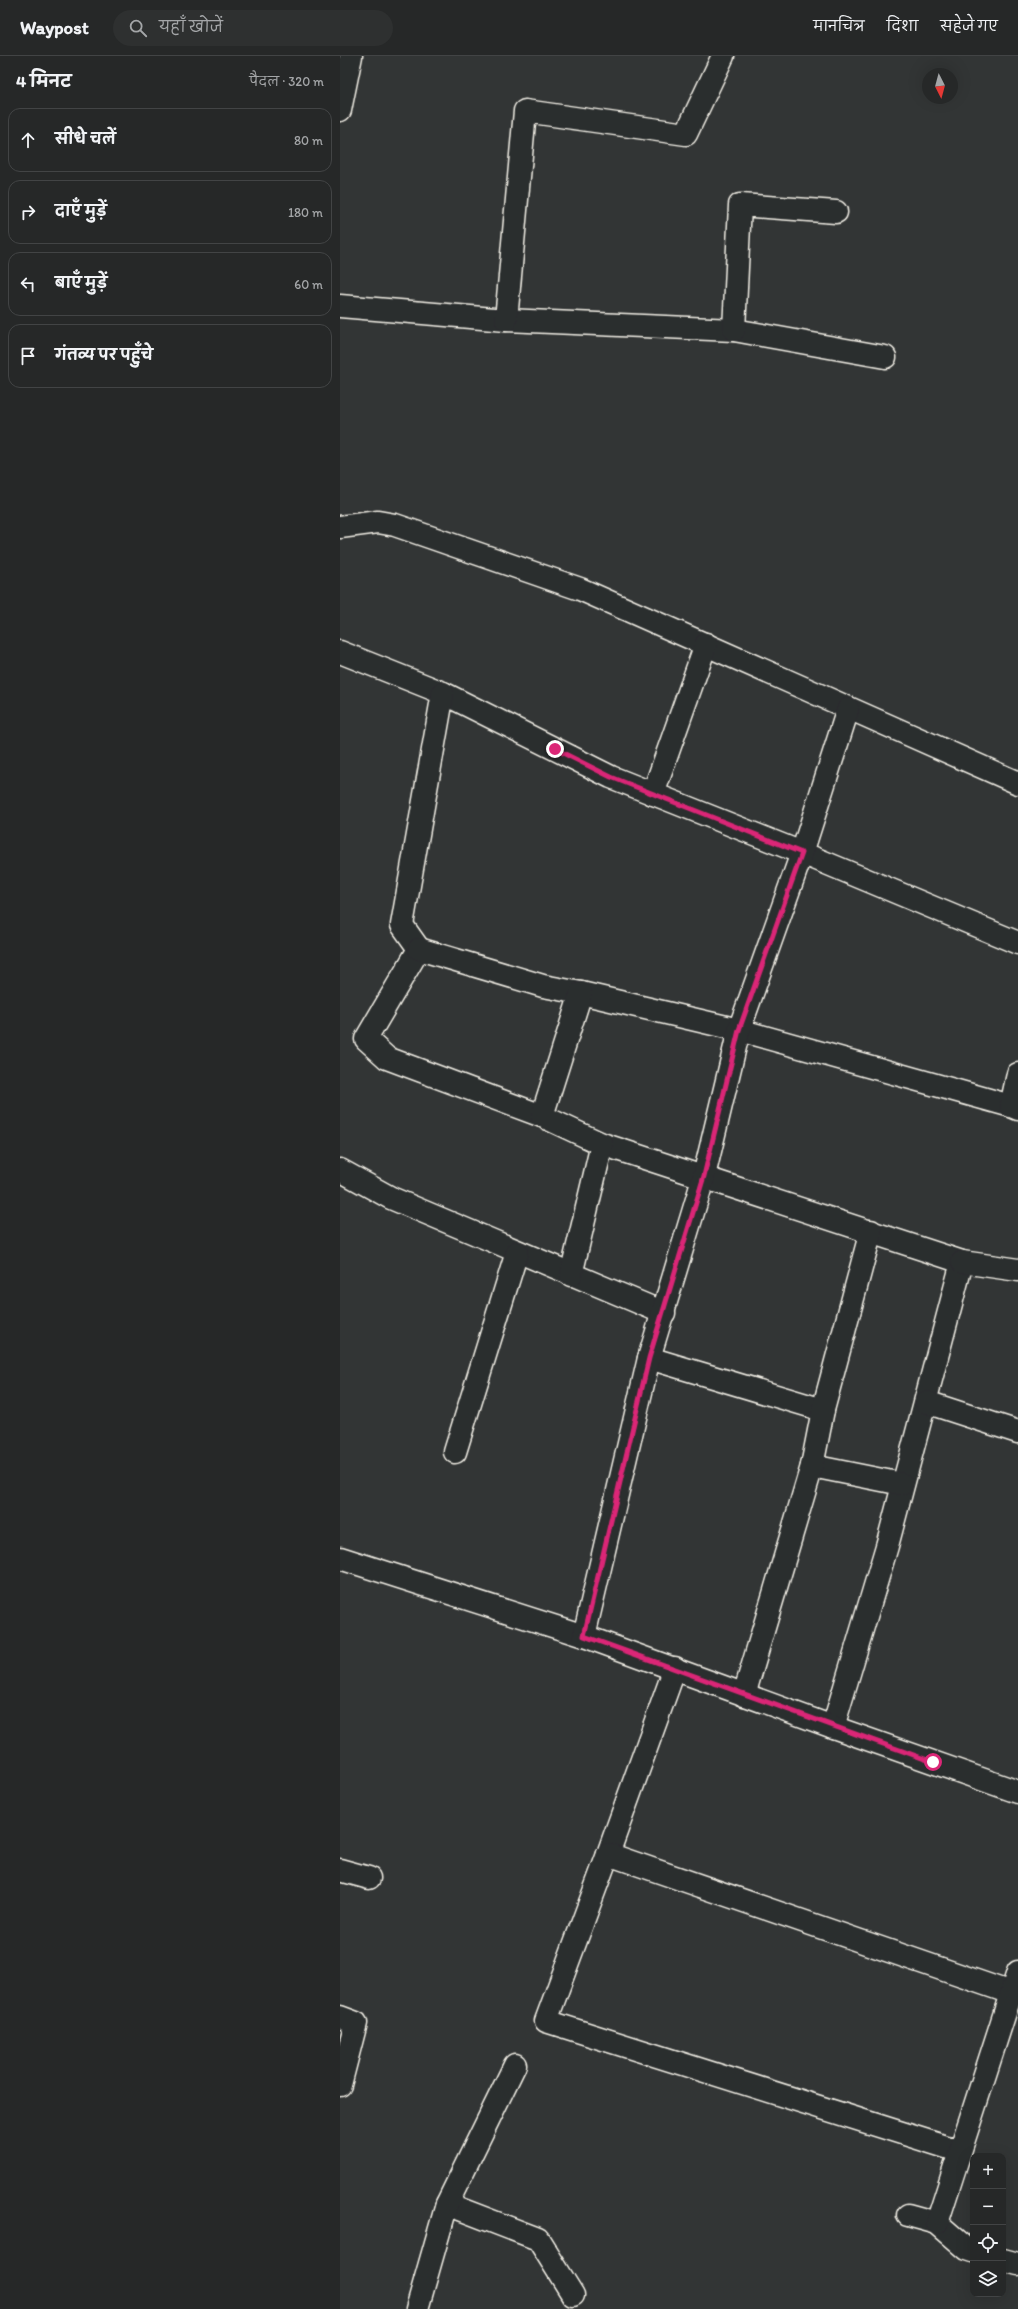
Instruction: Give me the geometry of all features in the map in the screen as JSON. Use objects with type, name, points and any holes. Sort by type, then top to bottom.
[{"type":"street","points":[[506,320],[525,111],[686,134],[723,56]]},
{"type":"street","points":[[340,110],[347,62]]},
{"type":"street","points":[[734,330],[740,205],[836,212]]},
{"type":"street","points":[[340,306],[506,320],[734,330],[885,356]]},
{"type":"street","points":[[340,527],[378,522],[395,525],[580,589],[1018,783]]},
{"type":"street","points":[[653,794],[706,644]]},
{"type":"street","points":[[340,652],[443,693],[611,777],[802,853],[1018,943]]},
{"type":"street","points":[[443,693],[402,925],[419,949],[543,986],[581,993],[739,1030],[1014,1107],[1018,1074]]},
{"type":"street","points":[[584,1636],[649,1358],[664,1313],[704,1176],[739,1030],[802,853],[848,709]]},
{"type":"street","points":[[419,949],[366,1039],[387,1058],[542,1116],[602,1144],[704,1176],[962,1262],[1018,1270]]},
{"type":"street","points":[[542,1116],[581,993]]},
{"type":"street","points":[[571,1275],[602,1144]]},
{"type":"street","points":[[340,1170],[391,1198],[664,1313]]},
{"type":"street","points":[[744,1695],[812,1466],[822,1410],[871,1231]]},
{"type":"street","points":[[455,1452],[517,1252]]},
{"type":"street","points":[[833,1727],[887,1546],[902,1484],[926,1402],[962,1262]]},
{"type":"street","points":[[649,1358],[822,1410]]},
{"type":"street","points":[[926,1402],[1018,1432]]},
{"type":"street","points":[[812,1466],[902,1484]]},
{"type":"street","points":[[340,1558],[584,1636],[833,1727],[1018,1792]]},
{"type":"street","points":[[675,1668],[546,2021],[959,2151]]},
{"type":"street","points":[[608,1854],[1011,1993]]},
{"type":"street","points":[[340,1870],[369,1878]]},
{"type":"street","points":[[937,2223],[1018,1972]]},
{"type":"street","points":[[340,2017],[356,2023],[340,2085]]},
{"type":"street","points":[[417,2309],[447,2204],[515,2065]]},
{"type":"street","points":[[447,2204],[538,2239],[573,2295]]},
{"type":"street","points":[[908,2215],[937,2223],[970,2250]]},
{"type":"street","points":[[1006,2261],[1018,2264]]},
{"type":"route","points":[[555,749],[611,777],[802,853],[739,1030],[704,1176],[664,1313],[649,1358],[584,1636],[933,1762]]}]
